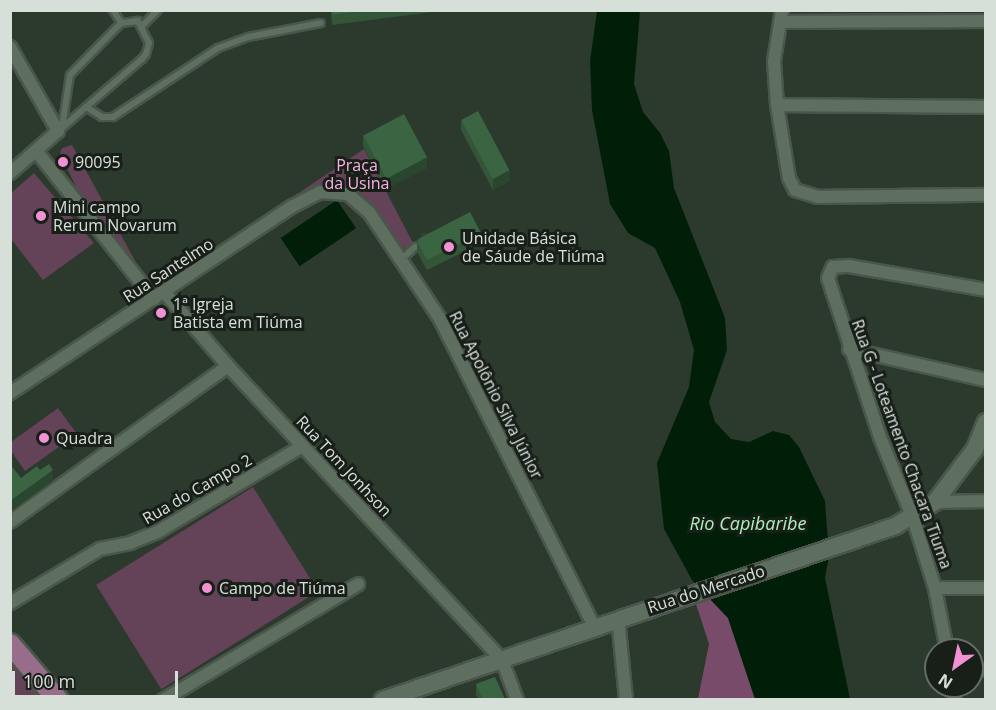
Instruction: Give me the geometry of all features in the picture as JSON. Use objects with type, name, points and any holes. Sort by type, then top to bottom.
[{"type":"main road","name":"Rua do Mercado","points":[[383,699],[913,518],[935,502],[975,449],[986,422]]},
{"type":"main road","points":[[10,644],[58,699]]},
{"type":"street","points":[[986,21],[781,16],[774,61],[777,105],[792,185],[800,194],[818,198],[986,195]]},
{"type":"street","points":[[10,47],[60,130],[37,152],[10,172]]},
{"type":"street","points":[[777,105],[986,107]]},
{"type":"street","points":[[37,152],[154,299]]},
{"type":"street","name":"Rua Santelmo","points":[[10,393],[310,197],[334,190],[348,194]]},
{"type":"street","name":"Rua Apolônio Silva Júnior","points":[[348,194],[369,212],[440,319],[593,626]]},
{"type":"street","name":"Rua G - Loteamento Chacara Tiuma","points":[[945,638],[935,588],[913,518],[849,349],[828,278],[833,267],[849,267],[986,290]]},
{"type":"street","name":"Rua Tom Jonhson","points":[[165,293],[228,366],[502,660]]},
{"type":"street","points":[[849,349],[986,380]]},
{"type":"street","points":[[10,522],[228,366]]},
{"type":"street","name":"Rua do Campo 2","points":[[10,603],[100,549],[130,543],[159,531],[303,446]]},
{"type":"street","points":[[935,502],[986,501]]},
{"type":"street","points":[[163,699],[358,584]]},
{"type":"street","points":[[935,588],[986,588]]},
{"type":"street","points":[[618,618],[626,699]]},
{"type":"street","points":[[502,660],[517,699]]},
{"type":"lane","points":[[113,10],[121,23]]},
{"type":"lane","points":[[134,10],[134,19]]},
{"type":"lane","points":[[143,25],[158,10]]},
{"type":"lane","points":[[60,130],[70,75],[121,23],[134,19]]},
{"type":"lane","points":[[60,130],[146,54],[149,43],[143,25],[134,19]]},
{"type":"lane","points":[[86,107],[102,117],[113,117],[218,48],[248,37],[321,23]]},
{"type":"lane","points":[[402,259],[415,247]]},
{"type":"green space","points":[[72,145],[145,279],[84,204],[60,153],[62,148]]},
{"type":"green space","name":"Praça da Usina","points":[[364,149],[415,247],[402,248],[395,243],[349,190],[336,185],[314,188],[163,284]]},
{"type":"green space","name":"Mini campo Rerum Novarum","points":[[34,173],[94,243],[43,280],[11,239],[11,193]]},
{"type":"green space","name":"Quadra","points":[[58,408],[77,434],[25,471],[11,451],[11,442]]},
{"type":"green space","name":"Campo de Tiúma","points":[[253,487],[318,591],[161,689],[96,585]]},
{"type":"green space","points":[[11,660],[44,699],[11,699]]},
{"type":"shaded area","points":[[706,595],[728,618],[755,699],[698,699],[709,644],[695,601]]},
{"type":"water","name":"Rio Capibaribe","points":[[597,11],[640,11],[634,84],[643,112],[660,133],[669,151],[674,188],[725,318],[727,350],[709,402],[715,422],[731,439],[749,442],[773,431],[789,435],[799,447],[825,501],[829,556],[825,578],[850,699],[755,699],[728,618],[692,580],[664,529],[657,463],[689,387],[694,350],[680,302],[655,248],[628,233],[610,204],[592,110],[590,61]]},
{"type":"water","points":[[337,200],[356,228],[300,266],[281,238]]},
{"type":"building","points":[[332,10],[366,10],[332,15]]},
{"type":"building","points":[[478,111],[509,170],[493,179],[461,120]]},
{"type":"building","points":[[404,114],[427,157],[386,179],[363,136]]},
{"type":"building","points":[[470,212],[481,233],[427,260],[417,241]]},
{"type":"building","points":[[10,464],[21,478],[37,466],[40,470],[49,464],[53,470],[10,501]]},
{"type":"building","points":[[495,677],[505,699],[483,699],[476,684]]},
{"type":"place","name":"90095","points":[[63,162]]},
{"type":"place","name":"Mini campo Rerum Novarum","points":[[41,216]]},
{"type":"place","name":"Unidade Básica de Sáude de Tiúma","points":[[449,247]]},
{"type":"place","name":"1ª Igreja Batista em Tiúma","points":[[161,313]]},
{"type":"place","name":"Quadra","points":[[44,438]]},
{"type":"place","name":"Campo de Tiúma","points":[[207,588]]}]
